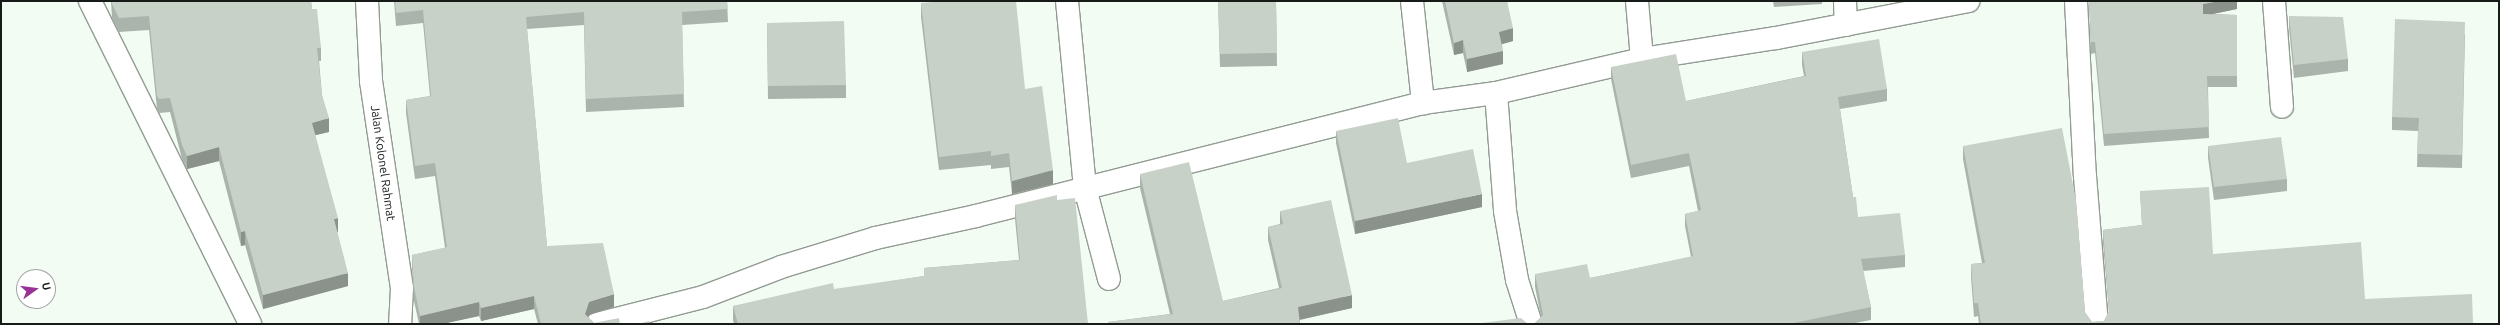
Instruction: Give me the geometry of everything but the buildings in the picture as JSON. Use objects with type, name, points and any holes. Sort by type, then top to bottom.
[{"type":"street","points":[[90,1],[250,324]]},
{"type":"street","name":"Jalan Kolonel Rahmat","points":[[367,1],[371,81],[402,288],[400,324]]},
{"type":"street","points":[[1067,1],[1085,188],[1109,279]]},
{"type":"street","points":[[1412,1],[1423,103]]},
{"type":"street","points":[[1637,1],[1642,59]]},
{"type":"street","points":[[1845,1],[1846,25]]},
{"type":"street","points":[[597,324],[703,297],[781,267],[876,238],[1085,188],[1423,103],[1496,93],[1642,59],[1846,25],[1968,1]]},
{"type":"street","points":[[2076,1],[2085,176],[2097,324]]},
{"type":"street","points":[[2274,1],[2282,107]]},
{"type":"street","points":[[1496,93],[1505,211],[1517,280],[1531,324]]}]
